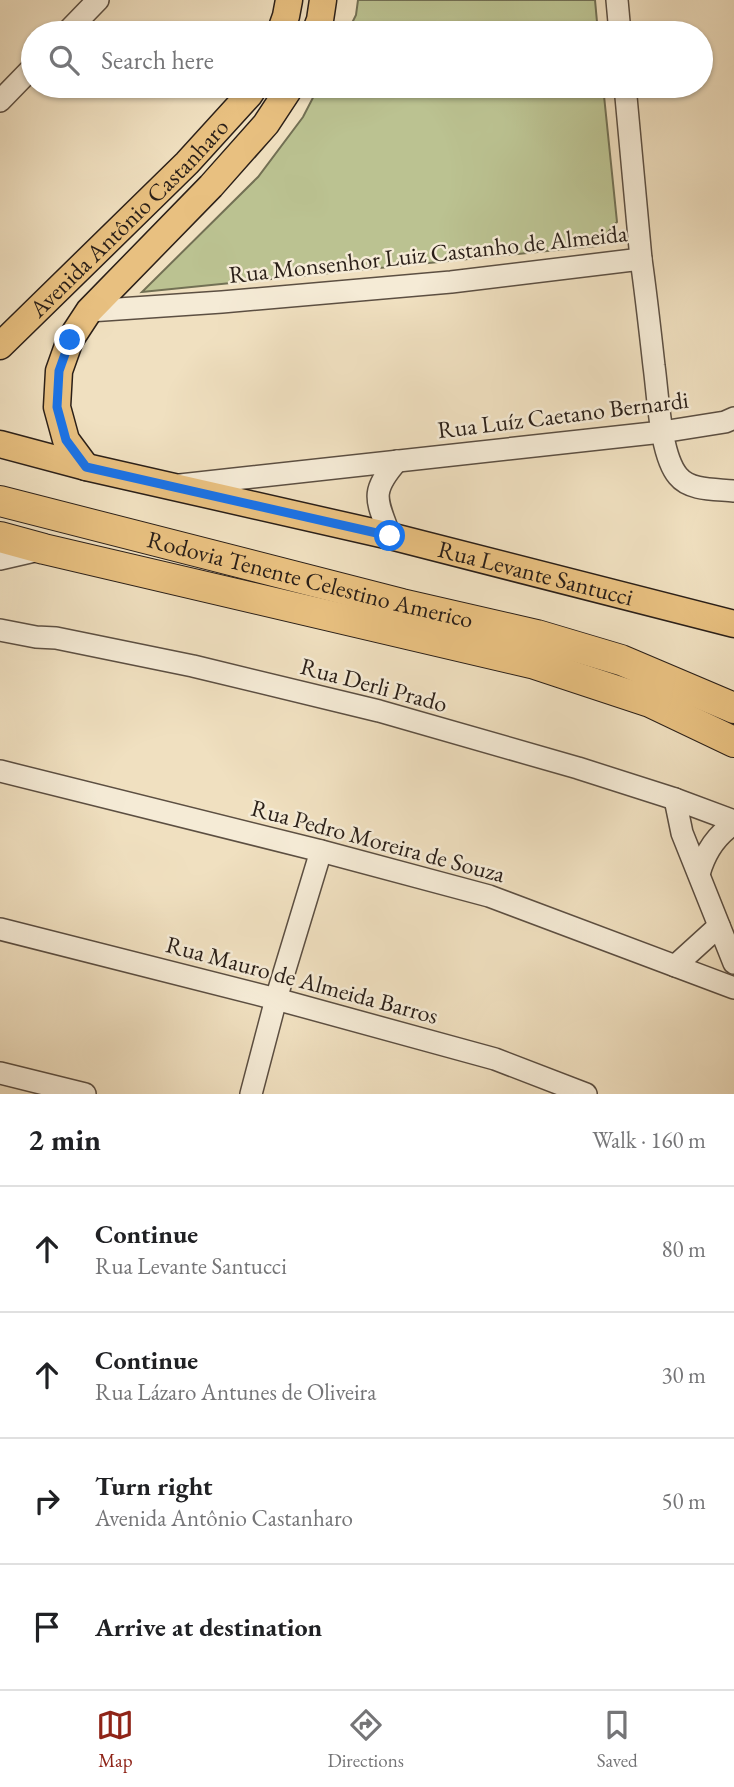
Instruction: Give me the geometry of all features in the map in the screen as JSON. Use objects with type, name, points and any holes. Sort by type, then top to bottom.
[{"type":"highway","name":"Rodovia Tenente Celestino Americo","points":[[0,501],[402,604],[537,635],[621,660],[734,708]]},
{"type":"highway","name":"Rodovia Tenente Celestino Americo","points":[[22,547],[535,664],[650,702],[734,743]]},
{"type":"main road","points":[[284,21],[289,0]]},
{"type":"main road","points":[[320,21],[323,0]]},
{"type":"main road","name":"Avenida Antônio Castanharo","points":[[0,346],[194,155],[246,98]]},
{"type":"main road","name":"Avenida Antônio Castanharo","points":[[86,467],[66,440],[57,407],[59,371],[70,340],[89,311],[218,179],[266,124],[283,98]]},
{"type":"main road","points":[[194,155],[218,179]]},
{"type":"main road","name":"Rua Levante Santucci","points":[[0,444],[86,467],[390,536],[734,624]]},
{"type":"street","points":[[78,21],[98,0]]},
{"type":"street","points":[[617,0],[619,21]]},
{"type":"street","points":[[0,101],[21,79]]},
{"type":"street","name":"Rua Monsenhor Luiz Castanho de Almeida","points":[[89,311],[451,282],[641,259],[626,98]]},
{"type":"street","points":[[641,259],[662,432],[670,463],[684,482],[734,491]]},
{"type":"street","name":"Rua Luíz Caetano Bernardi","points":[[173,486],[662,432],[725,422],[734,418]]},
{"type":"street","points":[[390,536],[377,499],[383,478],[397,461]]},
{"type":"street","points":[[0,559],[22,547]]},
{"type":"street","points":[[0,576],[22,547]]},
{"type":"street","name":"Rua Derli Prado","points":[[0,620],[39,630],[56,638]]},
{"type":"street","name":"Rua Derli Prado","points":[[0,630],[56,638],[193,666],[379,711],[578,768],[675,799],[734,822]]},
{"type":"street","name":"Rua Pedro Moreira de Souza","points":[[0,771],[489,896],[734,988]]},
{"type":"street","points":[[675,799],[682,832],[734,963]]},
{"type":"street","points":[[699,874],[706,853],[734,822]]},
{"type":"street","points":[[251,1094],[276,999],[321,851]]},
{"type":"street","points":[[674,966],[719,926]]},
{"type":"street","name":"Rua Mauro de Almeida Barros","points":[[0,929],[276,999],[495,1059],[586,1094]]},
{"type":"street","points":[[0,1073],[85,1094]]},
{"type":"green space","points":[[358,0],[595,0],[597,21],[353,21]]},
{"type":"green space","points":[[313,98],[604,98],[617,222],[596,246],[142,292],[258,177],[303,117]]},
{"type":"route","points":[[70,340],[59,371],[57,407],[66,440],[86,467],[390,536]]}]
